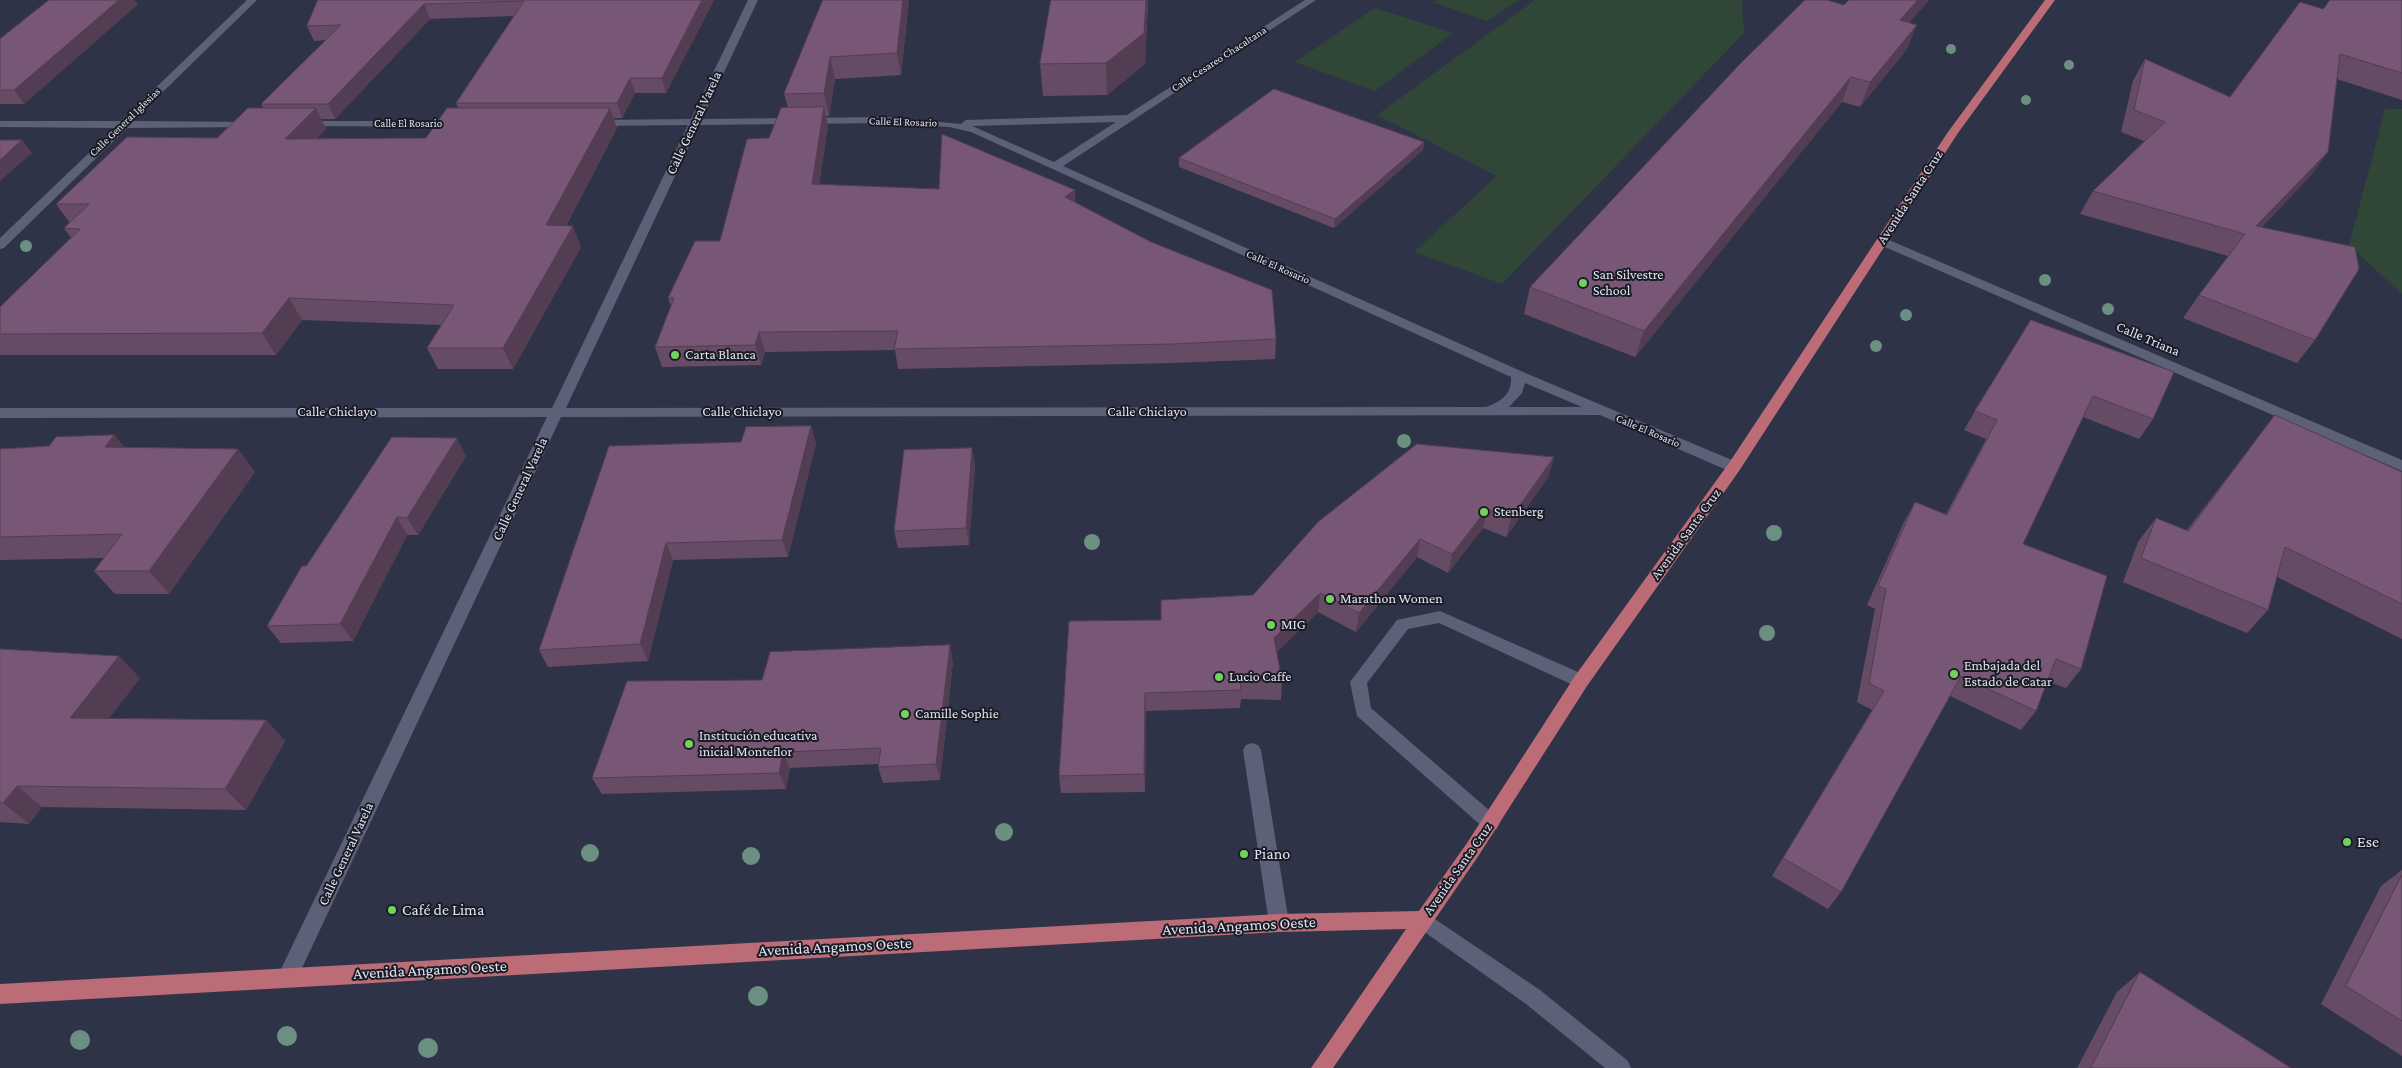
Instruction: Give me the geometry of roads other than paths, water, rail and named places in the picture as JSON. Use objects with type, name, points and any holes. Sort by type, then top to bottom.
[{"type":"main road","name":"Avenida Santa Cruz","points":[[1320,1068],[1491,822],[1581,681],[1734,467],[1953,132],[2050,0]]},
{"type":"main road","name":"Avenida Angamos Oeste","points":[[0,994],[1278,923],[1423,920]]},
{"type":"street","name":"Calle General Iglesias","points":[[0,245],[121,125],[252,0]]},
{"type":"street","name":"Calle General Varela","points":[[287,978],[753,0]]},
{"type":"street","name":"Calle Cesareo Chacaltana","points":[[1055,166],[1311,0]]},
{"type":"street","points":[[949,124],[1128,118]]},
{"type":"street","name":"Calle El Rosario","points":[[585,123],[887,120],[949,124],[975,130],[1518,375],[1734,467]]},
{"type":"street","points":[[0,124],[259,124]]},
{"type":"street","name":"Calle El Rosario","points":[[289,124],[467,124]]},
{"type":"street","name":"Calle Triana","points":[[1882,241],[2402,466]]},
{"type":"street","name":"Calle Chiclayo","points":[[1484,412],[1503,405],[1516,394],[1519,385],[1518,375]]},
{"type":"street","name":"Calle Chiclayo","points":[[0,413],[1603,412]]},
{"type":"street","points":[[1491,822],[1363,711],[1358,682],[1403,624],[1440,617],[1581,681]]},
{"type":"street","points":[[1252,750],[1278,923]]},
{"type":"street","points":[[1423,920],[1533,997],[1621,1068]]},
{"type":"place","name":"San Silvestre School","points":[[1583,283]]},
{"type":"place","name":"Carta Blanca","points":[[675,355]]},
{"type":"place","name":"Stenberg","points":[[1484,512]]},
{"type":"place","name":"Marathon Women","points":[[1330,599]]},
{"type":"place","name":"MIG","points":[[1271,625]]},
{"type":"place","name":"Embajada del Estado de Catar","points":[[1954,674]]},
{"type":"place","name":"Lucio Caffe","points":[[1219,677]]},
{"type":"place","name":"Camille Sophie","points":[[905,714]]},
{"type":"place","name":"Institución educativa inicial Monteflor","points":[[689,744]]},
{"type":"place","name":"Ese","points":[[2347,842]]},
{"type":"place","name":"Piano","points":[[1244,854]]},
{"type":"place","name":"Café de Lima","points":[[392,910]]}]
